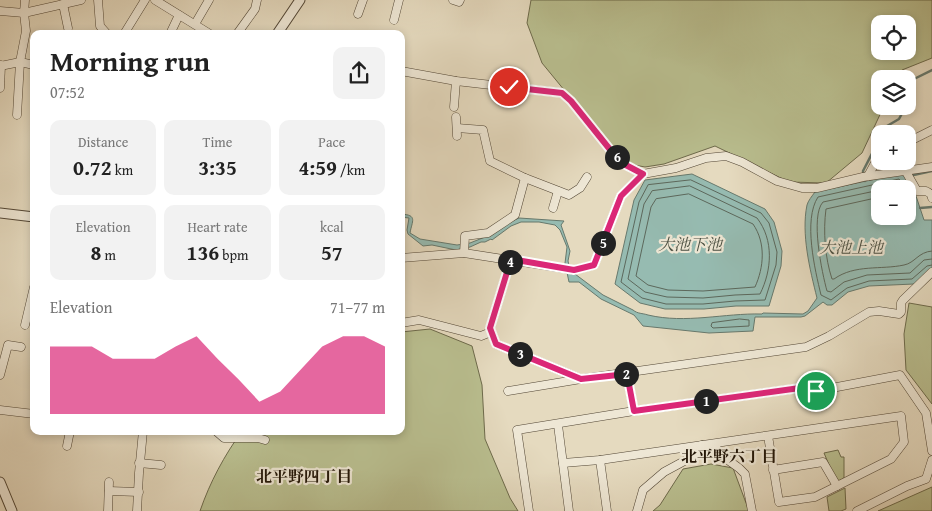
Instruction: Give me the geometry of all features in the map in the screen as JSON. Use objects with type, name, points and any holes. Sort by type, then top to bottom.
[{"type":"street","points":[[17,115],[20,62],[26,31],[24,0]]},
{"type":"street","points":[[0,11],[24,13],[81,0]]},
{"type":"street","points":[[98,0],[100,26],[104,30]]},
{"type":"street","points":[[126,30],[145,0]]},
{"type":"street","points":[[156,0],[204,30]]},
{"type":"street","points":[[195,24],[209,0]]},
{"type":"street","points":[[240,30],[255,9],[257,0]]},
{"type":"street","points":[[281,30],[300,0]]},
{"type":"street","points":[[358,14],[363,0]]},
{"type":"street","points":[[394,20],[399,0]]},
{"type":"street","points":[[454,0],[459,2],[460,0]]},
{"type":"street","points":[[63,4],[68,28]]},
{"type":"street","points":[[172,30],[179,15]]},
{"type":"street","points":[[0,88],[0,66],[20,62],[30,64]]},
{"type":"street","points":[[405,72],[456,81],[562,93],[571,101],[620,162],[643,174]]},
{"type":"street","points":[[454,106],[456,81]]},
{"type":"street","points":[[456,117],[457,136]]},
{"type":"street","points":[[457,128],[483,130],[490,161],[558,191],[569,195],[580,188],[586,177]]},
{"type":"street","points":[[916,138],[932,130]]},
{"type":"street","points":[[405,258],[464,253],[574,270],[594,265],[621,196],[643,174],[676,168],[706,158],[726,156],[742,162],[777,181],[802,188],[817,188],[904,170],[917,191],[926,191],[931,194],[932,198]]},
{"type":"street","points":[[916,169],[932,167]]},
{"type":"street","points":[[868,176],[871,170]]},
{"type":"street","points":[[464,253],[465,236],[488,233],[515,215],[525,178]]},
{"type":"street","points":[[553,208],[558,191]]},
{"type":"street","points":[[0,213],[30,217]]},
{"type":"street","points":[[511,259],[490,328],[496,344],[581,379]]},
{"type":"street","points":[[508,391],[806,347],[837,332],[869,312],[879,311],[899,314],[903,300],[932,272]]},
{"type":"street","points":[[25,325],[30,304]]},
{"type":"street","points":[[405,322],[419,320],[481,336],[491,332]]},
{"type":"street","points":[[0,375],[8,345],[21,347]]},
{"type":"street","points":[[627,374],[634,411]]},
{"type":"street","points":[[529,511],[516,430],[634,411],[807,387],[816,391],[900,375],[926,413],[932,451]]},
{"type":"street","points":[[0,410],[30,414]]},
{"type":"street","points":[[563,463],[600,460],[715,444],[900,416],[904,442],[891,459],[815,497],[779,502],[768,436]]},
{"type":"street","points":[[558,424],[569,511]]},
{"type":"street","points":[[67,446],[69,435]]},
{"type":"street","points":[[137,511],[142,435]]},
{"type":"street","points":[[221,435],[224,438],[258,438],[265,440]]},
{"type":"street","points":[[715,444],[718,453],[739,468],[744,474],[752,511]]},
{"type":"street","points":[[637,511],[643,490],[664,472],[701,452],[702,445]]},
{"type":"street","points":[[600,460],[607,511]]},
{"type":"street","points":[[857,511],[907,486],[926,479],[932,460]]},
{"type":"street","points":[[773,470],[823,462],[837,486]]},
{"type":"street","points":[[139,463],[161,466]]},
{"type":"street","points":[[0,482],[12,511]]},
{"type":"street","points":[[108,511],[109,482]]},
{"type":"street","points":[[109,491],[139,492]]},
{"type":"green space","points":[[531,0],[932,0],[932,58],[902,70],[871,70],[871,115],[880,115],[875,125],[871,125],[871,134],[862,153],[826,183],[789,182],[715,146],[664,164],[645,167],[624,163],[542,63],[527,23]]},
{"type":"green space","points":[[909,303],[932,307],[932,404],[906,370],[904,334]]},
{"type":"green space","points":[[430,329],[472,346],[482,385],[485,439],[510,498],[518,511],[200,511],[218,470],[239,435],[405,435],[405,332]]},
{"type":"green space","points":[[838,450],[841,457],[844,457],[844,478],[839,481],[835,479],[824,453]]},
{"type":"green space","points":[[711,464],[733,468],[749,511],[653,511],[660,505],[683,469]]},
{"type":"green space","points":[[932,487],[932,511],[878,511]]},
{"type":"green space","points":[[845,488],[846,509],[829,511],[827,497]]},
{"type":"water","name":"大池上池","points":[[904,173],[908,180],[871,180]]},
{"type":"water","name":"大池下池","points":[[692,174],[765,209],[774,222],[782,251],[781,266],[769,306],[665,309],[640,303],[615,284],[634,200],[645,180]]},
{"type":"water","name":"大池上池","points":[[871,180],[871,225],[916,225],[916,196],[924,220],[932,220],[932,268],[914,284],[869,286],[848,292],[832,305],[827,305],[823,302],[805,316],[755,317],[753,331],[709,333],[643,326],[634,315],[601,299],[579,282],[569,282],[565,263],[567,247],[560,230],[555,225],[539,222],[521,222],[511,226],[492,240],[456,250],[432,245],[423,246],[408,234],[409,218],[405,218],[405,215],[412,217],[413,222],[410,233],[420,239],[457,245],[470,243],[490,235],[519,218],[564,221],[561,225],[570,251],[568,261],[571,274],[575,274],[603,295],[640,313],[662,317],[705,318],[763,313],[803,314],[808,311],[817,298],[807,252],[805,216],[807,205],[815,192]]},
{"type":"waterway","points":[[916,78],[932,70]]},
{"type":"waterway","points":[[889,125],[899,119],[901,115]]},
{"type":"waterway","points":[[865,181],[863,171],[871,155]]},
{"type":"waterway","points":[[909,176],[932,171]]},
{"type":"waterway","points":[[920,208],[932,207]]},
{"type":"district","name":"北平野六丁目","points":[[729,456]]},
{"type":"district","name":"北平野四丁目","points":[[304,476]]},
{"type":"route","points":[[509,87],[562,93],[571,101],[620,162],[643,174],[621,196],[594,265],[574,270],[511,259],[490,328],[496,344],[581,379],[627,374],[634,411],[807,387],[816,391]]}]
